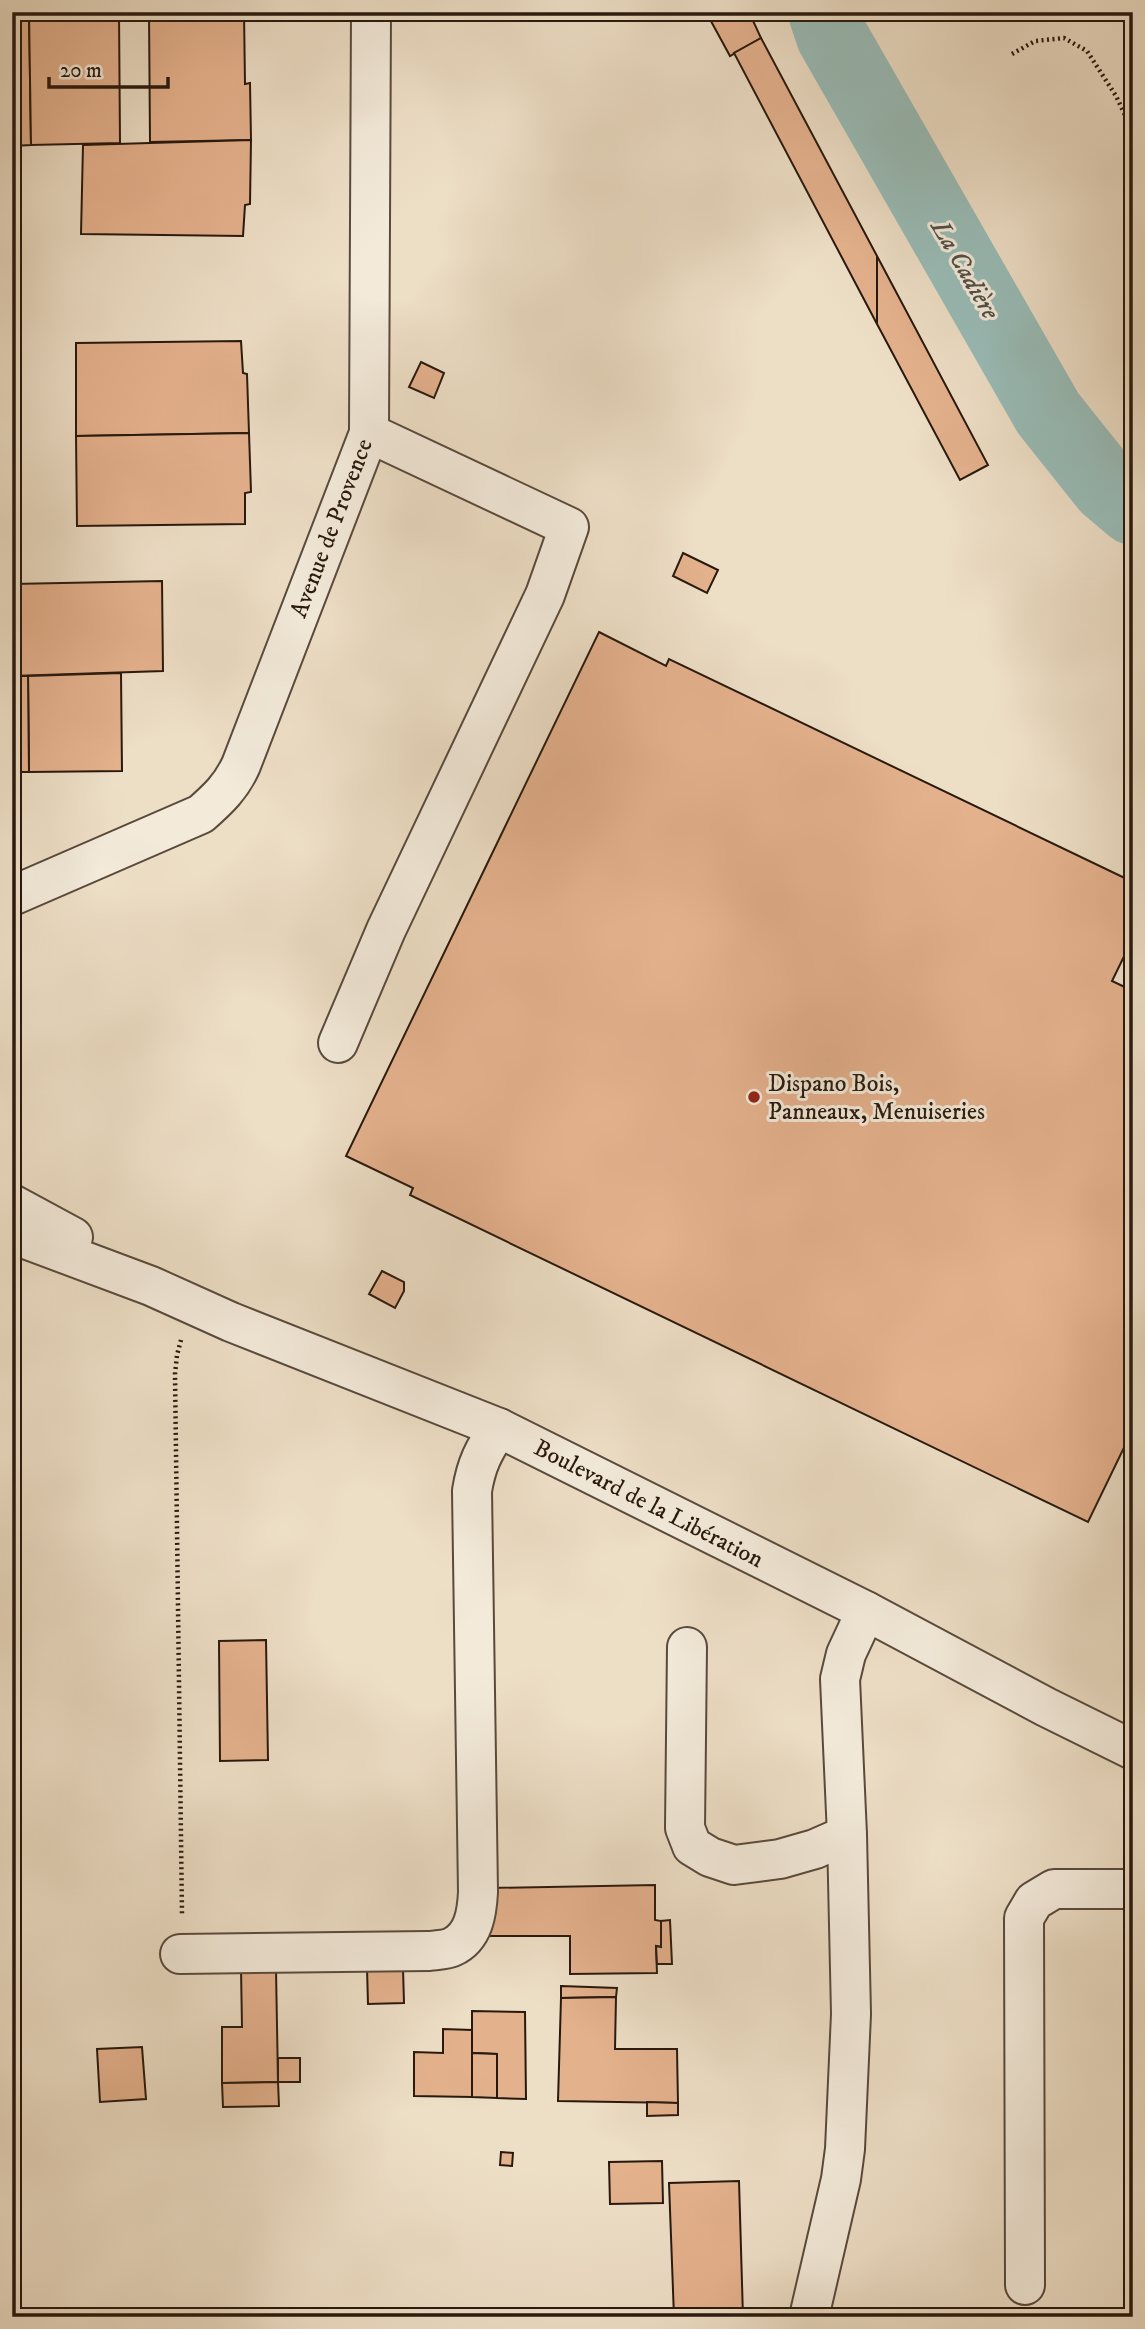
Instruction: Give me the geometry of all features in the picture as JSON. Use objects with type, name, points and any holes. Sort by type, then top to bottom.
[{"type":"street","name":"Avenue de Provence","points":[[12,896],[201,814],[228,789],[241,765],[369,433],[371,12]]},
{"type":"street","points":[[338,1043],[386,930],[545,595],[569,527],[369,433]]},
{"type":"street","name":"Boulevard de la Libération","points":[[12,1203],[59,1228],[151,1286]]},
{"type":"street","name":"Boulevard de la Libération","points":[[12,1234],[151,1286],[199,1308],[499,1428],[866,1611],[1133,1750]]},
{"type":"street","points":[[180,1954],[429,1951],[452,1947],[467,1936],[477,1914],[478,1892],[471,1491],[475,1469],[484,1448],[499,1428]]},
{"type":"street","points":[[809,2317],[841,2179],[845,2149],[851,2014],[840,1679],[846,1654],[866,1611]]},
{"type":"street","points":[[687,1647],[685,1828],[692,1846],[710,1857],[734,1865],[815,1849],[847,1835]]},
{"type":"street","points":[[1026,2285],[1024,1918],[1034,1901],[1054,1889],[1133,1889]]},
{"type":"path","points":[[1012,54],[1035,41],[1064,38],[1087,51],[1116,96],[1133,132]]},
{"type":"path","points":[[180,1954],[183,1920],[175,1374],[182,1337],[199,1308]]},
{"type":"building","points":[[12,12],[29,12],[31,145],[12,146]]},
{"type":"building","points":[[29,12],[119,12],[120,143],[31,145]]},
{"type":"building","points":[[149,12],[244,12],[245,84],[250,83],[251,140],[150,142]]},
{"type":"building","points":[[706,12],[749,12],[761,38],[730,56]]},
{"type":"building","points":[[761,38],[877,256],[877,324],[734,53]]},
{"type":"building","points":[[251,140],[250,204],[245,205],[243,236],[81,234],[83,145]]},
{"type":"building","points":[[877,256],[988,465],[960,480],[877,324]]},
{"type":"building","points":[[241,341],[243,373],[247,374],[249,433],[76,436],[76,343]]},
{"type":"building","points":[[421,362],[444,373],[434,398],[409,387]]},
{"type":"building","points":[[249,433],[251,492],[245,493],[245,524],[77,526],[76,436]]},
{"type":"building","points":[[683,553],[718,570],[707,593],[673,576]]},
{"type":"building","points":[[162,581],[163,671],[12,676],[12,584]]},
{"type":"building","name":"Dispano Bois, Panneaux, Menuiseries","points":[[599,632],[666,666],[669,659],[1133,882],[1133,938],[1112,981],[1133,991],[1133,1429],[1088,1522],[410,1195],[413,1188],[346,1156]]},
{"type":"building","points":[[121,673],[122,771],[29,772],[28,676]]},
{"type":"building","points":[[12,676],[28,676],[29,772],[12,772]]},
{"type":"building","points":[[382,1271],[404,1282],[404,1291],[395,1308],[369,1294]]},
{"type":"building","points":[[266,1640],[268,1760],[220,1761],[219,1641]]},
{"type":"building","points":[[655,1885],[655,1920],[661,1921],[661,1947],[656,1946],[657,1973],[570,1974],[570,1936],[489,1936],[489,1888]]},
{"type":"building","points":[[670,1920],[672,1964],[657,1964],[656,1946],[661,1947],[661,1921]]},
{"type":"building","points":[[367,1968],[403,1968],[404,2003],[368,2004]]},
{"type":"building","points":[[241,1969],[276,1969],[278,2082],[222,2083],[222,2027],[242,2027]]},
{"type":"building","points":[[561,1986],[617,1988],[616,1997],[561,1998]]},
{"type":"building","points":[[616,1997],[615,2049],[677,2049],[678,2103],[558,2101],[561,1998]]},
{"type":"building","points":[[472,2011],[525,2012],[526,2099],[497,2098],[497,2054],[472,2053]]},
{"type":"building","points":[[443,2029],[472,2030],[472,2097],[414,2096],[414,2052],[443,2053]]},
{"type":"building","points":[[142,2047],[146,2099],[100,2102],[97,2049]]},
{"type":"building","points":[[472,2053],[497,2054],[497,2098],[472,2097]]},
{"type":"building","points":[[278,2058],[300,2058],[300,2082],[278,2082]]},
{"type":"building","points":[[278,2082],[279,2106],[223,2107],[222,2083]]},
{"type":"building","points":[[647,2102],[678,2103],[678,2115],[647,2116]]},
{"type":"building","points":[[501,2152],[513,2153],[512,2166],[500,2165]]},
{"type":"building","points":[[662,2161],[663,2203],[610,2204],[609,2162]]},
{"type":"building","points":[[739,2181],[743,2317],[674,2317],[669,2183]]},
{"type":"building","points":[[607,2309],[667,2311],[667,2317],[519,2317],[519,2312]]},
{"type":"waterway","name":"La Cadière","points":[[824,12],[832,36],[1048,413],[1107,487],[1133,509]]},
{"type":"place","name":"Dispano Bois, Panneaux, Menuiseries","points":[[754,1097]]}]
